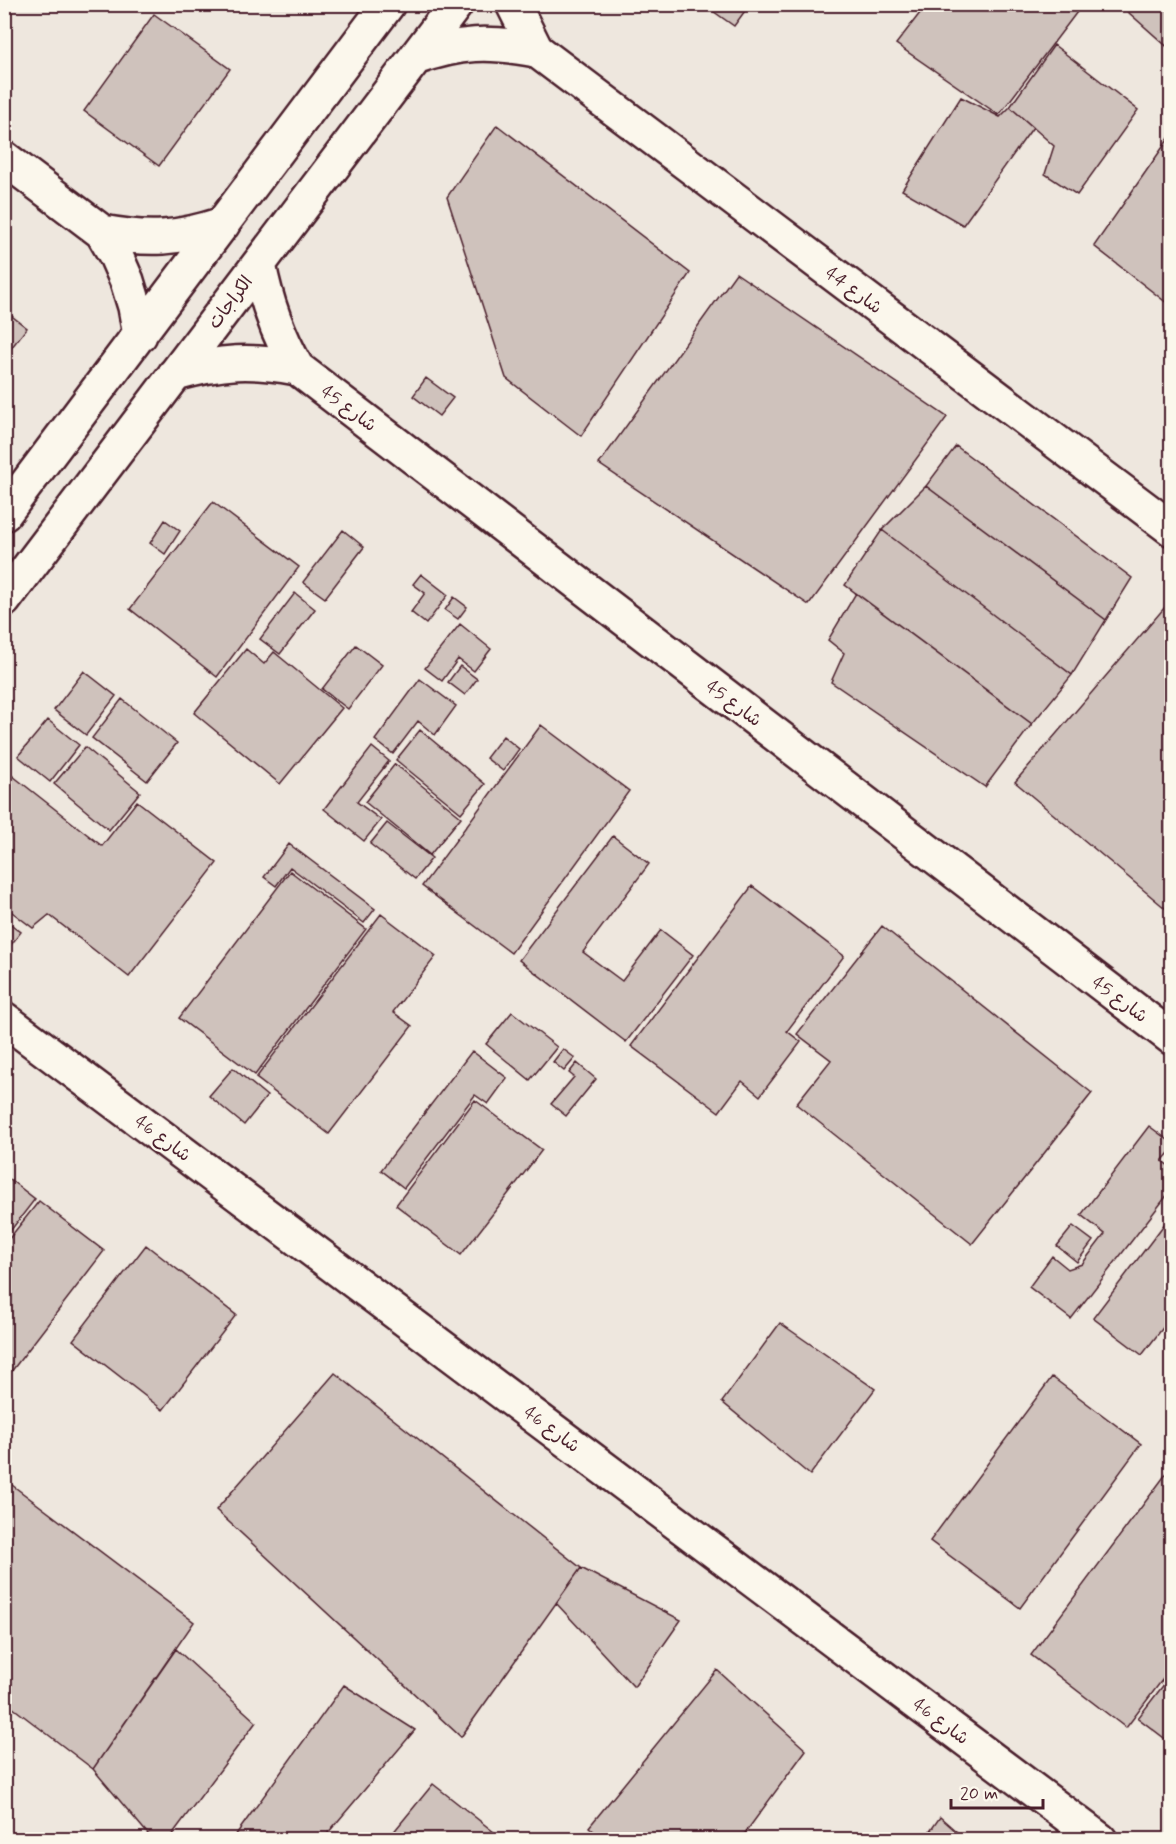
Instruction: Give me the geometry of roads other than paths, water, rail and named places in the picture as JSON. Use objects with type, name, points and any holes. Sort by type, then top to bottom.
[{"type":"street","name":"الكراجات","points":[[4,600],[456,4]]},
{"type":"street","name":"شارع 44","points":[[513,4],[536,50]]},
{"type":"street","points":[[4,514],[383,8]]},
{"type":"street","name":"شارع 44","points":[[415,58],[445,48],[475,43],[506,44],[536,50],[1172,529]]},
{"type":"street","points":[[4,158],[102,232],[127,281],[140,334]]},
{"type":"street","points":[[102,232],[132,238],[163,238],[194,234],[223,224]]},
{"type":"street","name":"شارع 45","points":[[259,264],[264,292],[273,318],[297,368]]},
{"type":"street","name":"شارع 45","points":[[175,374],[236,361],[267,362],[297,368],[1172,1038]]},
{"type":"street","name":"شارع 46","points":[[4,1019],[1100,1839]]}]
